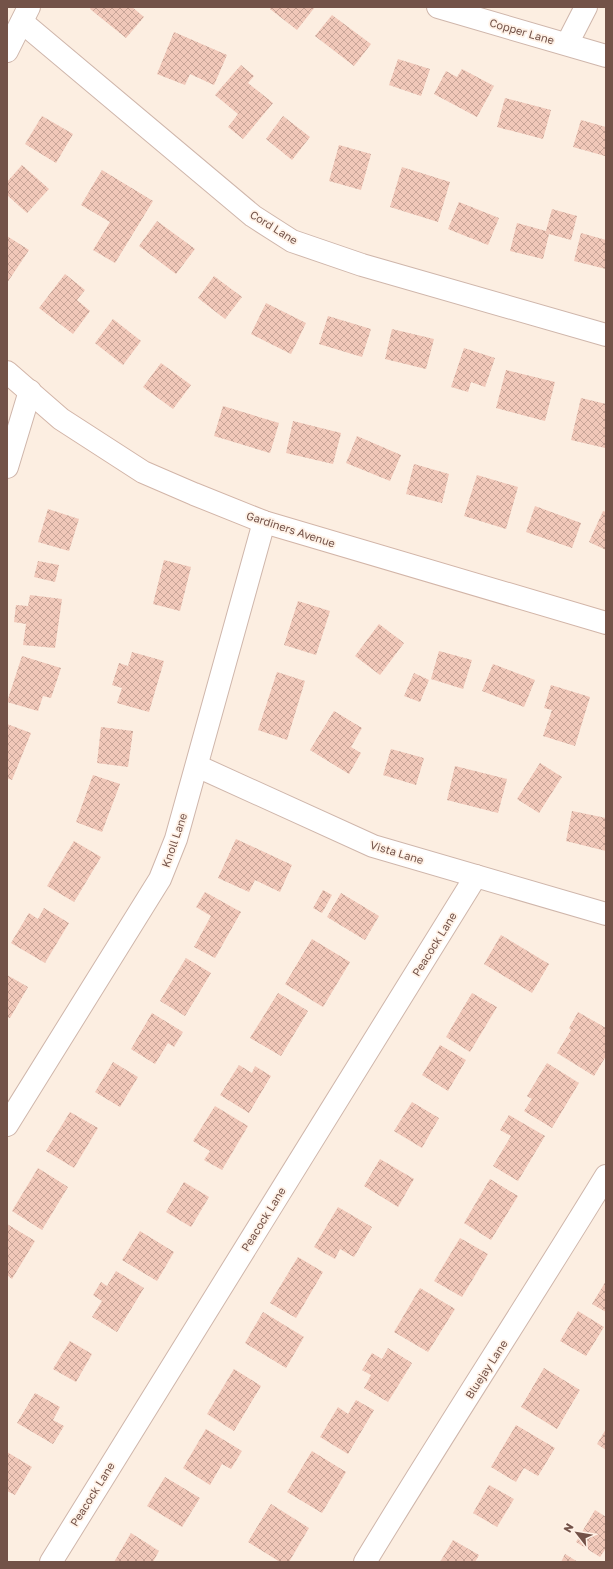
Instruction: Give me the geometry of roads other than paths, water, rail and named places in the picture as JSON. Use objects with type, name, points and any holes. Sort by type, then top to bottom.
[{"type":"street","name":"Copper Lane","points":[[438,7],[606,56]]},
{"type":"street","points":[[567,44],[586,7]]},
{"type":"street","points":[[7,52],[25,14]]},
{"type":"street","name":"Cord Lane","points":[[25,14],[253,216],[292,241],[362,265],[606,335]]},
{"type":"street","name":"Gardiners Avenue","points":[[7,372],[61,419],[143,472],[194,494],[264,522],[606,622]]},
{"type":"street","points":[[7,467],[30,391]]},
{"type":"street","name":"Knoll Lane","points":[[7,1125],[160,879],[176,839],[264,522]]},
{"type":"street","name":"Vista Lane","points":[[197,766],[373,846],[606,914]]},
{"type":"street","name":"Peacock Lane","points":[[51,1562],[476,876]]},
{"type":"street","name":"Bluejay Lane","points":[[365,1562],[606,1176]]}]
